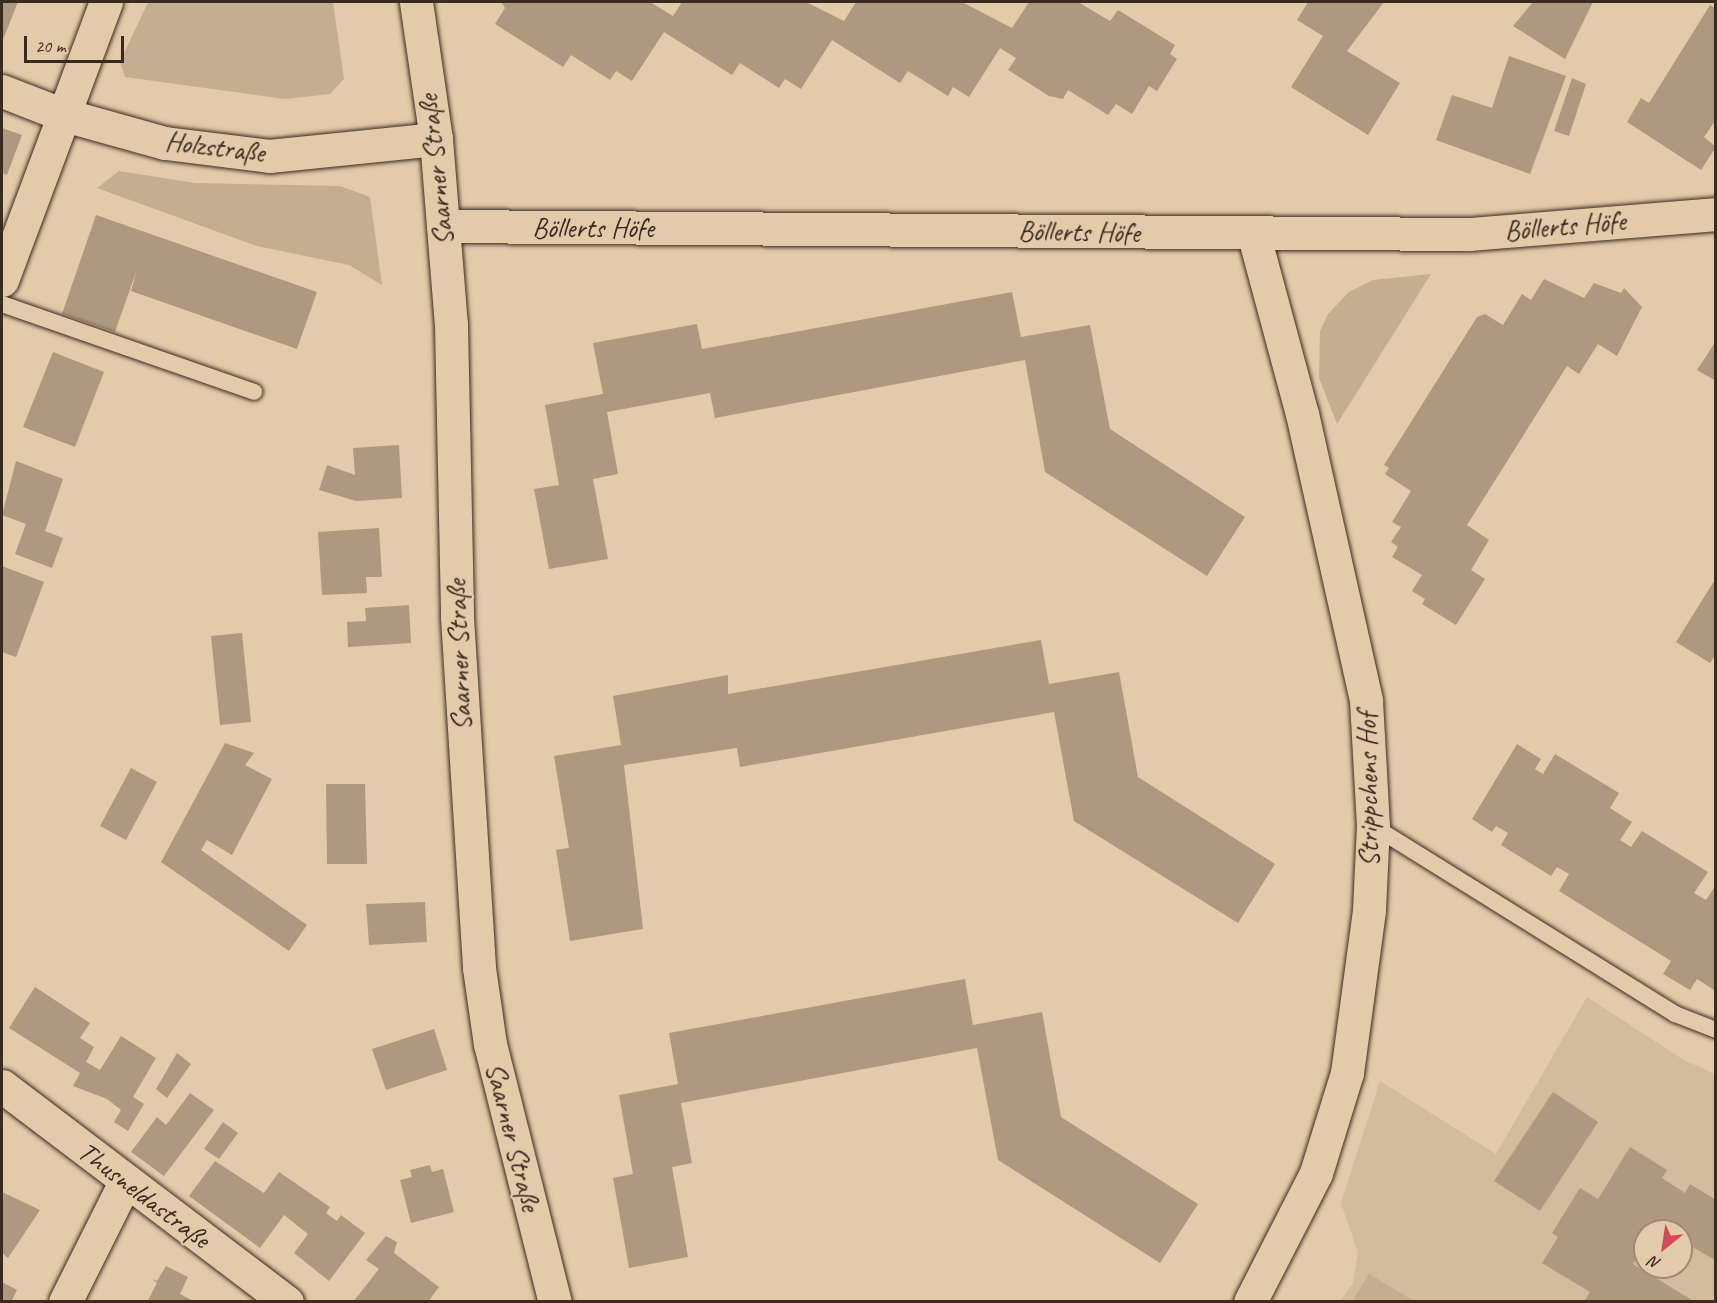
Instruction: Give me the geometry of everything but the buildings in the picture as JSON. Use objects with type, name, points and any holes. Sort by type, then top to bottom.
[{"type":"street","points":[[2,280],[60,114],[106,2]]},
{"type":"street","name":"Saarner Straße","points":[[416,2],[436,139],[451,325],[457,617],[478,968],[490,1044],[555,1302]]},
{"type":"street","name":"Holzstraße","points":[[2,91],[60,114],[165,143],[269,156],[436,139]]},
{"type":"street","name":"Böllerts Höfe","points":[[443,226],[1469,234],[1716,214]]},
{"type":"street","name":"Strippchens Hof","points":[[1250,1302],[1316,1173],[1347,1073],[1370,910],[1373,826],[1366,700],[1302,414],[1253,233]]},
{"type":"street","name":"Thusneldastraße","points":[[2,1086],[125,1182],[287,1302]]},
{"type":"street","points":[[64,1302],[125,1182]]},
{"type":"lane","points":[[2,304],[254,392]]},
{"type":"lane","points":[[1373,826],[1675,1014],[1716,1030]]},
{"type":"shaded area","points":[[148,2],[333,2],[344,79],[330,94],[285,99],[125,77],[120,62]]},
{"type":"shaded area","points":[[119,171],[195,183],[340,186],[370,197],[382,285],[349,265],[257,246],[97,188]]},
{"type":"shaded area","points":[[1431,274],[1337,424],[1319,378],[1320,331],[1328,314],[1349,292],[1373,280]]},
{"type":"shaded area","points":[[1587,997],[1684,1060],[1715,1074],[1715,1301],[1340,1302],[1353,1283],[1358,1252],[1341,1203],[1380,1081],[1496,1154]]},
{"type":"shaded area","points":[[1369,1274],[1414,1301],[1352,1301]]}]
